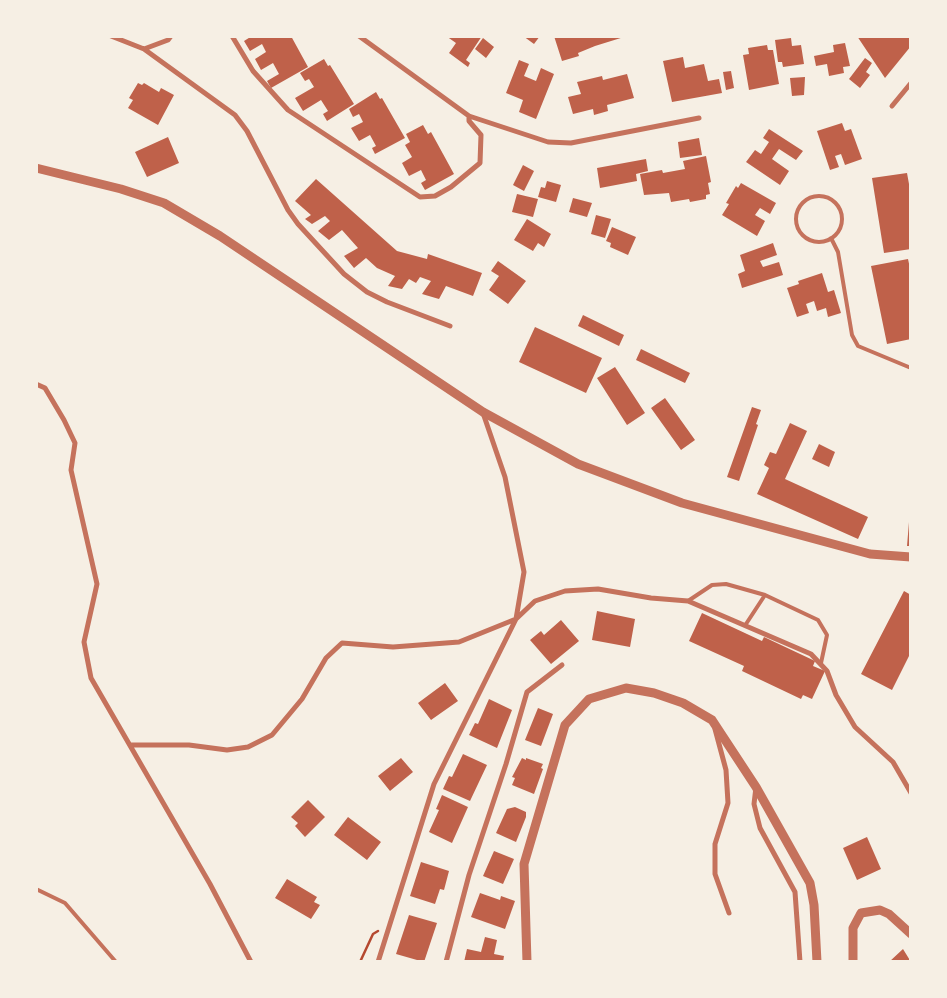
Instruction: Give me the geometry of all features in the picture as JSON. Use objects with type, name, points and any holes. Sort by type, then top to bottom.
[{"type":"street","points":[[111,36],[144,49],[236,115],[247,131],[288,210],[298,224],[344,274],[366,292],[450,326]]},
{"type":"street","points":[[144,49],[168,40],[171,36]]},
{"type":"street","points":[[232,36],[253,70],[288,110],[420,197],[435,196],[451,187],[480,163],[481,135],[469,121],[468,116]]},
{"type":"street","points":[[359,36],[468,116],[548,142],[571,143],[699,118]]},
{"type":"street","points":[[892,106],[911,83]]},
{"type":"street","points":[[36,168],[121,189],[164,203],[220,236],[483,412],[578,464],[682,503],[870,554],[911,557]]},
{"type":"street","points":[[36,384],[44,388],[64,420],[75,443],[71,470],[96,584],[84,642],[90,678],[131,745],[251,962]]},
{"type":"street","points":[[378,962],[434,784],[516,619],[524,572],[505,476],[483,412]]},
{"type":"street","points":[[131,745],[189,745],[227,750],[248,747],[272,734],[302,699],[326,658],[342,643],[393,647],[459,642],[516,619],[535,601],[565,591],[598,589],[651,598],[688,601],[796,645],[811,654],[828,671],[836,695],[855,727],[893,762],[911,793]]},
{"type":"street","points":[[446,962],[469,875],[506,764],[527,692],[562,666]]},
{"type":"street","points":[[527,962],[524,864],[565,726],[589,699],[626,688],[654,693],[682,703],[712,720],[756,787],[810,883],[814,905],[817,962]]},
{"type":"street","points":[[712,720],[726,770],[728,803],[715,844],[715,874],[729,913]]},
{"type":"street","points":[[756,787],[754,804],[760,828],[795,892],[800,962]]},
{"type":"street","points":[[853,962],[853,928],[860,913],[880,910],[889,914],[911,934]]},
{"type":"lane","points":[[818,196],[832,200],[837,204],[842,218],[842,225],[839,232],[831,238],[820,242],[813,242],[801,234],[796,220],[796,213],[804,201],[818,196]]},
{"type":"lane","points":[[831,238],[838,252],[852,335],[858,346],[911,368]]},
{"type":"lane","points":[[688,601],[712,585],[726,584],[765,595],[818,620],[826,635],[821,662]]},
{"type":"lane","points":[[746,624],[765,595]]},
{"type":"lane","points":[[36,889],[65,904],[116,962]]},
{"type":"path","points":[[360,962],[373,934],[389,924]]},
{"type":"building","points":[[252,36],[291,36],[308,67],[271,88],[267,81],[279,74],[273,63],[261,70],[255,59],[266,52],[262,44],[250,51],[244,41]]},
{"type":"building","points":[[446,36],[482,36],[466,60],[470,63],[468,67],[449,53],[456,43]]},
{"type":"building","points":[[523,36],[540,36],[534,44]]},
{"type":"building","points":[[554,36],[624,37],[595,46],[578,53],[579,56],[562,61]]},
{"type":"building","points":[[857,36],[911,36],[911,46],[885,78]]},
{"type":"building","points":[[483,38],[494,47],[486,58],[475,49]]},
{"type":"building","points":[[791,38],[792,46],[801,45],[804,64],[783,67],[782,62],[778,62],[775,40]]},
{"type":"building","points":[[845,43],[850,66],[843,67],[844,73],[829,76],[827,64],[816,66],[814,56],[834,52],[833,45]]},
{"type":"building","points":[[767,45],[768,50],[773,50],[779,84],[749,90],[743,55],[749,54],[748,48]]},
{"type":"building","points":[[683,57],[685,68],[704,64],[708,81],[719,79],[722,93],[672,102],[663,61]]},
{"type":"building","points":[[865,58],[872,63],[866,72],[870,75],[860,88],[849,79]]},
{"type":"building","points":[[324,59],[328,66],[330,65],[354,104],[327,121],[323,114],[328,111],[321,100],[303,111],[295,98],[314,87],[309,79],[305,81],[300,73]]},
{"type":"building","points":[[519,60],[529,64],[524,76],[536,81],[541,68],[554,74],[536,119],[519,112],[523,100],[506,93]]},
{"type":"building","points":[[731,71],[734,88],[726,90],[723,72]]},
{"type":"building","points":[[627,74],[634,98],[607,105],[608,111],[594,115],[593,109],[573,114],[568,97],[581,94],[577,82],[602,76],[603,80]]},
{"type":"building","points":[[805,77],[804,95],[792,96],[790,78]]},
{"type":"building","points":[[138,83],[142,85],[144,83],[159,92],[161,88],[174,95],[158,125],[128,108],[133,100],[129,98]]},
{"type":"building","points":[[376,92],[380,99],[382,98],[405,138],[375,154],[372,148],[376,146],[370,135],[359,141],[351,128],[363,122],[359,114],[353,117],[349,109]]},
{"type":"building","points":[[842,123],[845,131],[851,129],[862,159],[845,165],[841,154],[835,156],[839,167],[830,170],[817,131]]},
{"type":"building","points":[[423,125],[428,134],[431,132],[454,174],[425,190],[421,183],[426,180],[421,170],[409,176],[402,163],[412,157],[405,145],[410,142],[406,134]]},
{"type":"building","points":[[769,129],[803,151],[796,160],[779,149],[772,159],[789,171],[780,185],[746,162],[755,150],[761,154],[769,142],[763,138]]},
{"type":"building","points":[[168,137],[179,163],[147,177],[135,152]]},
{"type":"building","points":[[699,138],[702,155],[680,158],[678,142]]},
{"type":"building","points":[[706,156],[711,182],[708,183],[710,194],[706,195],[706,199],[690,202],[689,199],[671,202],[669,193],[644,195],[640,174],[662,170],[663,173],[685,169],[683,161]]},
{"type":"building","points":[[646,159],[648,171],[636,174],[637,181],[600,188],[597,168]]},
{"type":"building","points":[[523,165],[534,171],[524,191],[513,185]]},
{"type":"building","points":[[907,173],[911,195],[911,249],[884,253],[872,178]]},
{"type":"building","points":[[316,179],[397,251],[427,259],[428,254],[482,273],[473,296],[446,286],[439,299],[422,294],[431,281],[420,277],[416,283],[409,279],[402,289],[388,286],[395,276],[377,268],[366,258],[354,268],[344,256],[358,248],[342,230],[329,240],[318,231],[330,221],[325,216],[312,224],[305,219],[311,215],[295,201]]},
{"type":"building","points":[[547,181],[561,185],[556,202],[538,197],[541,187],[545,188]]},
{"type":"building","points":[[741,183],[776,203],[770,214],[760,208],[755,215],[765,221],[757,236],[722,215],[729,204],[726,203],[736,186],[738,188]]},
{"type":"building","points":[[517,194],[538,199],[533,217],[512,212]]},
{"type":"building","points":[[573,198],[592,203],[587,217],[569,212]]},
{"type":"building","points":[[596,215],[611,219],[605,238],[591,234]]},
{"type":"building","points":[[527,219],[551,234],[544,247],[538,243],[533,251],[514,240]]},
{"type":"building","points":[[612,227],[636,237],[628,255],[610,247],[611,243],[606,241]]},
{"type":"building","points":[[773,243],[777,255],[760,261],[763,267],[779,262],[783,275],[742,288],[738,274],[745,271],[740,255]]},
{"type":"building","points":[[908,259],[911,273],[911,339],[887,344],[871,266]]},
{"type":"building","points":[[498,261],[526,281],[508,304],[489,290],[499,276],[491,271]]},
{"type":"building","points":[[822,273],[828,292],[834,290],[841,313],[828,317],[826,308],[817,311],[814,301],[806,304],[809,313],[797,317],[787,288],[799,284],[798,281]]},
{"type":"building","points":[[583,315],[624,335],[619,346],[578,326]]},
{"type":"building","points":[[535,327],[602,358],[586,393],[519,362]]},
{"type":"building","points":[[641,349],[690,373],[685,383],[636,360]]},
{"type":"building","points":[[615,367],[645,413],[627,425],[597,378]]},
{"type":"building","points":[[665,398],[695,440],[681,450],[651,408]]},
{"type":"building","points":[[752,407],[761,410],[756,424],[758,425],[739,481],[727,477]]},
{"type":"building","points":[[790,423],[807,431],[785,479],[868,517],[858,539],[757,494],[769,468],[764,465],[770,452],[776,454]]},
{"type":"building","points":[[819,444],[835,452],[829,467],[812,459]]},
{"type":"building","points":[[909,522],[911,522],[911,546],[907,546]]},
{"type":"building","points":[[904,591],[911,595],[911,652],[892,690],[861,674]]},
{"type":"building","points":[[597,611],[635,619],[630,647],[592,640]]},
{"type":"building","points":[[702,613],[762,641],[764,637],[815,661],[813,666],[825,671],[812,699],[803,695],[801,699],[742,671],[744,666],[689,641]]},
{"type":"building","points":[[561,620],[579,641],[551,664],[530,640],[541,631],[544,635]]},
{"type":"building","points":[[445,683],[458,701],[431,720],[418,703]]},
{"type":"building","points":[[489,699],[512,710],[497,748],[469,735],[475,723],[478,724]]},
{"type":"building","points":[[538,708],[553,714],[541,746],[525,740]]},
{"type":"building","points":[[463,754],[487,765],[470,801],[443,789],[449,776],[452,777]]},
{"type":"building","points":[[401,758],[413,772],[390,791],[378,776]]},
{"type":"building","points":[[522,758],[543,764],[534,794],[512,785],[515,778],[512,777]]},
{"type":"building","points":[[442,795],[468,807],[452,843],[429,832],[439,810],[436,809]]},
{"type":"building","points":[[308,800],[325,817],[305,837],[295,826],[298,823],[291,817]]},
{"type":"building","points":[[515,807],[526,812],[526,817],[516,842],[496,833],[507,809]]},
{"type":"building","points":[[348,817],[381,842],[367,860],[334,835]]},
{"type":"building","points":[[867,837],[881,869],[857,880],[843,848]]},
{"type":"building","points":[[494,851],[514,859],[503,884],[483,876]]},
{"type":"building","points":[[421,862],[449,871],[444,890],[440,889],[435,904],[410,896]]},
{"type":"building","points":[[287,879],[317,897],[314,902],[320,905],[311,919],[275,898]]},
{"type":"building","points":[[480,893],[500,900],[501,896],[515,901],[505,929],[471,917]]},
{"type":"building","points":[[409,915],[437,923],[424,962],[396,954]]},
{"type":"building","points":[[485,937],[497,940],[494,954],[504,956],[503,962],[464,962],[467,949],[481,952]]},
{"type":"building","points":[[903,949],[911,962],[889,962]]}]
